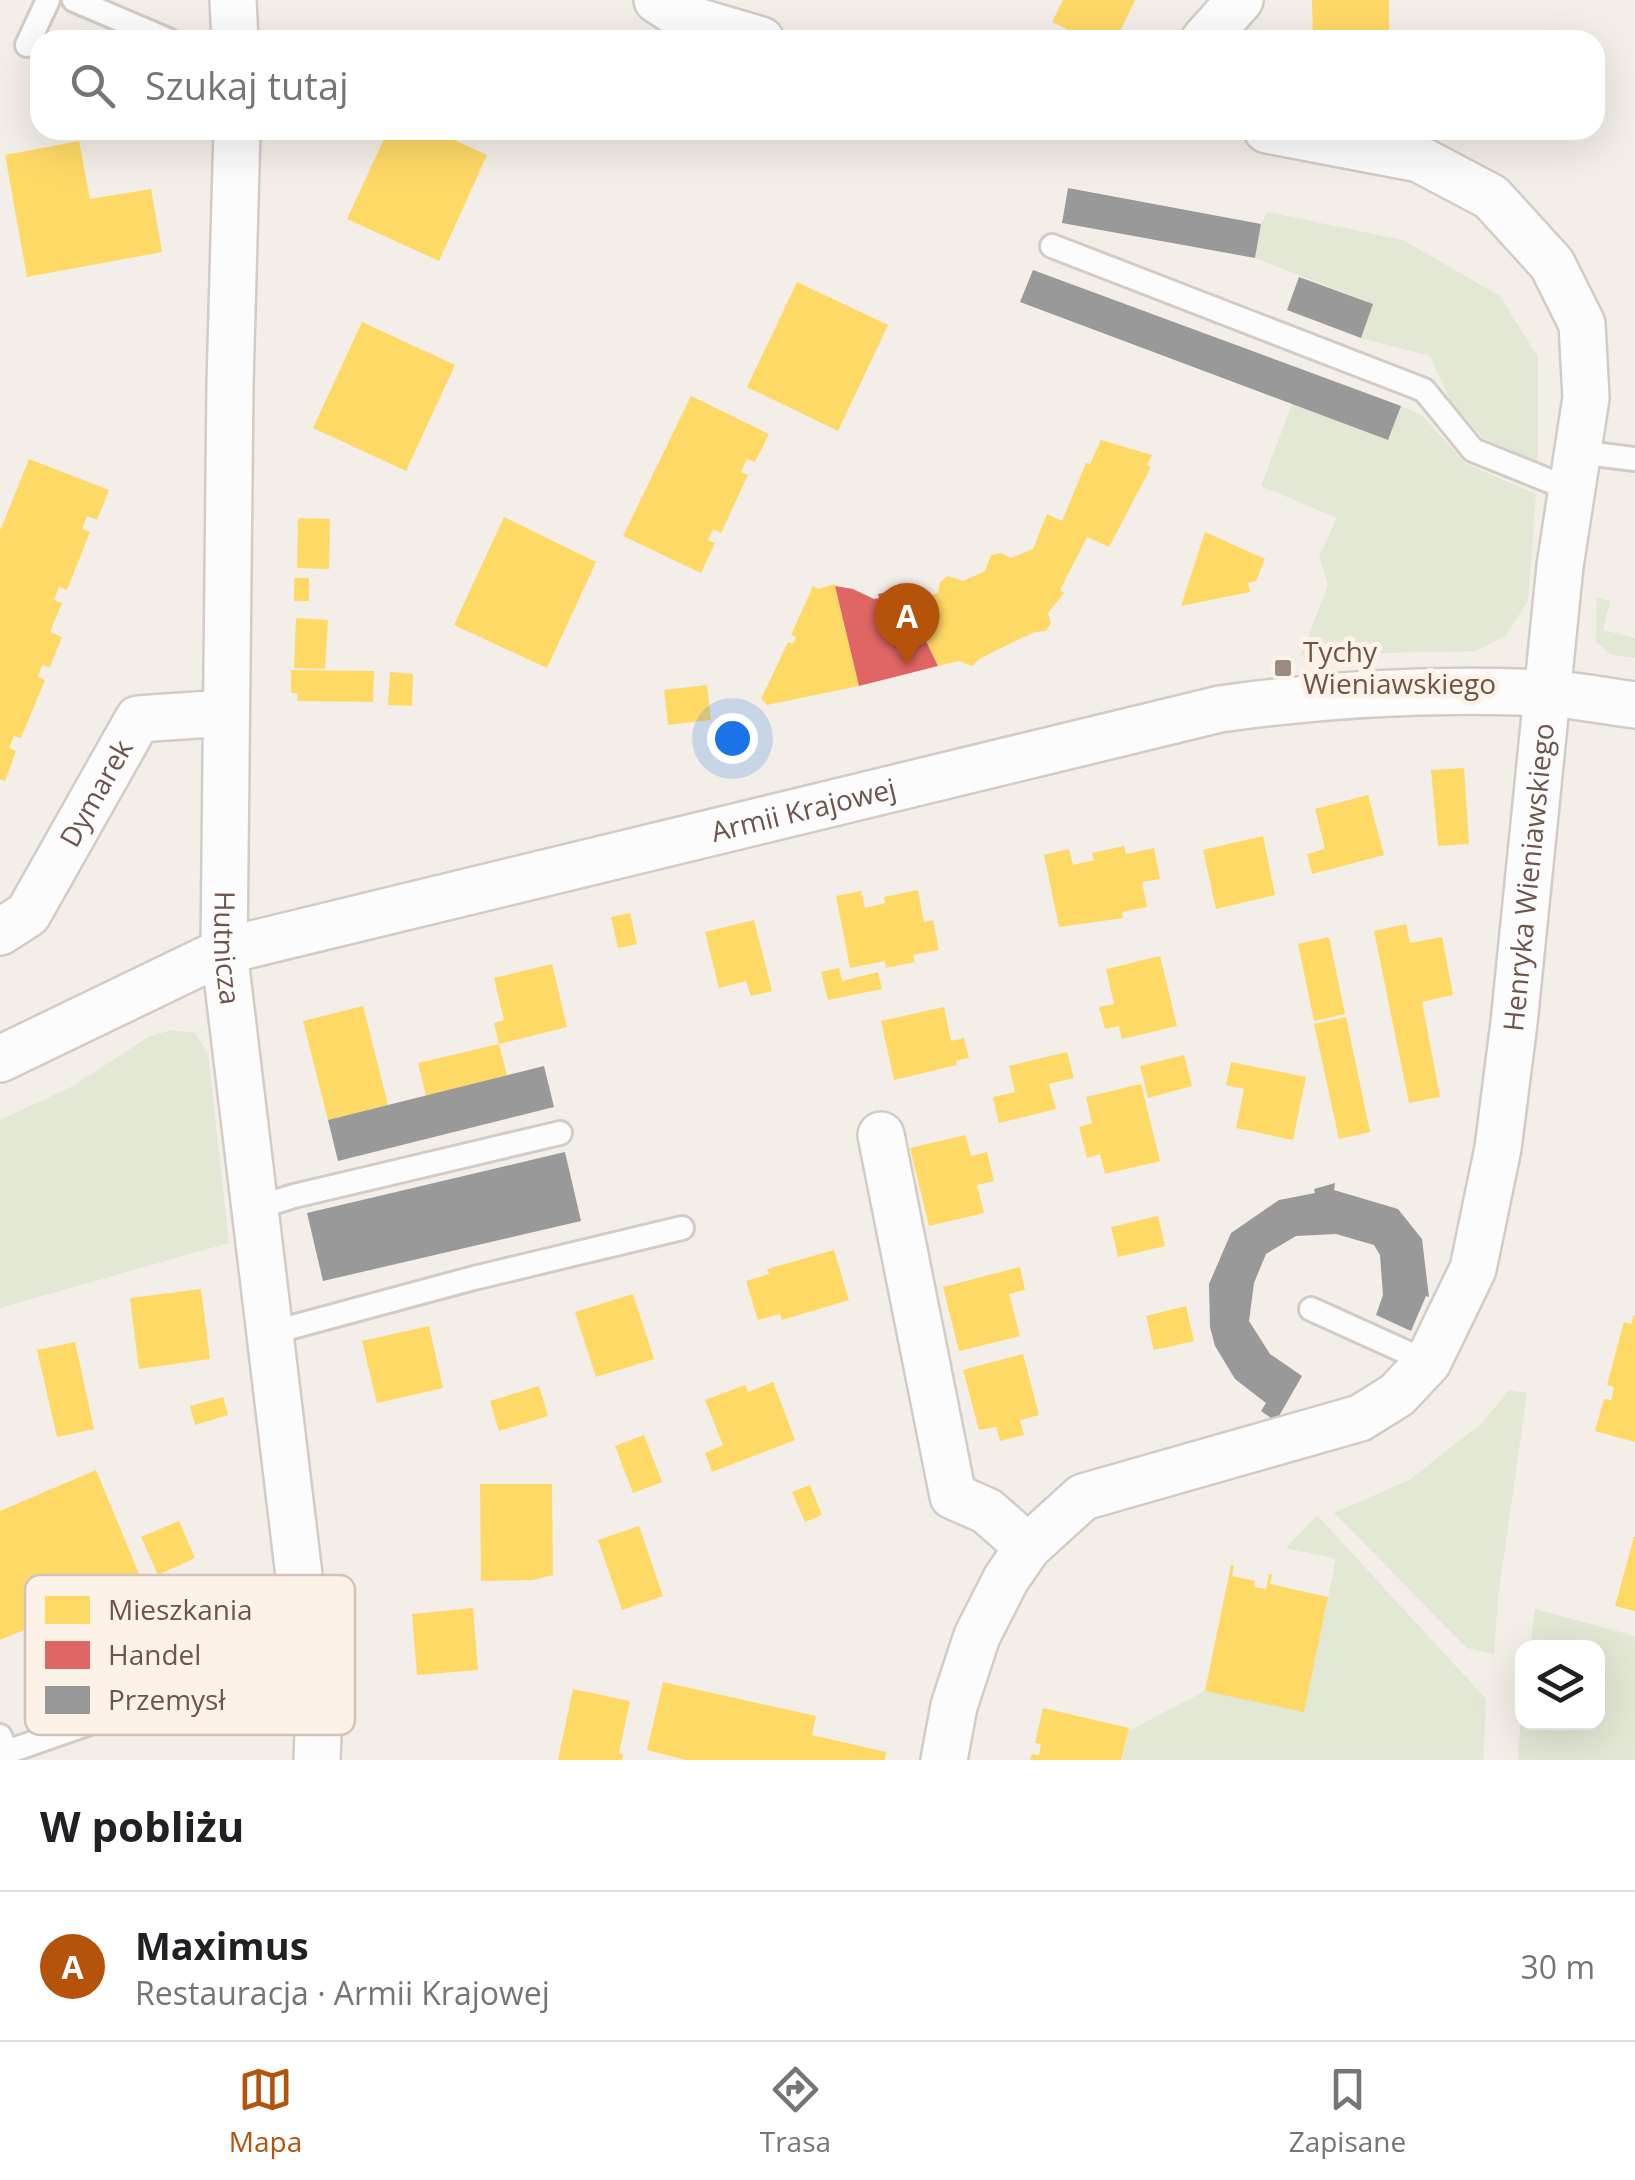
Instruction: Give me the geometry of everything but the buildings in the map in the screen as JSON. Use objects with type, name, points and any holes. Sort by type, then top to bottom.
[{"type":"street","points":[[233,0],[234,30]]},
{"type":"street","points":[[657,0],[683,17],[728,30]]},
{"type":"street","points":[[1213,30],[1240,0]]},
{"type":"street","name":"Hutnicza","points":[[238,140],[230,384],[224,951],[299,1575]]},
{"type":"street","name":"Henryka Wieniawskiego","points":[[944,1760],[954,1706],[978,1636],[1006,1579],[1028,1547],[1083,1497],[1360,1418],[1397,1395],[1428,1362],[1472,1269],[1498,1148],[1514,1023],[1560,566],[1586,398],[1582,324],[1552,264],[1490,197],[1419,159],[1319,140]]},
{"type":"street","name":"Armii Krajowej","points":[[0,1059],[224,951],[1220,709],[1297,698],[1422,690],[1547,693],[1635,705]]},
{"type":"street","name":"Dymarek","points":[[0,932],[28,914],[138,719],[226,712]]},
{"type":"street","points":[[881,1135],[953,1496],[988,1512],[1028,1547]]},
{"type":"street","name":"Hutnicza","points":[[317,1760],[318,1735]]},
{"type":"lane","points":[[35,30],[48,0]]},
{"type":"lane","points":[[74,0],[144,30]]},
{"type":"lane","points":[[28,45],[30,40]]},
{"type":"lane","points":[[1052,246],[1424,390],[1473,450],[1575,471],[1635,459]]},
{"type":"lane","points":[[255,1208],[560,1132]]},
{"type":"lane","points":[[270,1333],[682,1228]]},
{"type":"lane","points":[[1311,1308],[1428,1362]]},
{"type":"lane","points":[[0,1736],[6,1752],[55,1735]]},
{"type":"green space","points":[[1267,212],[1403,240],[1500,296],[1538,357],[1538,462],[1483,438],[1451,402],[1430,356],[1361,338],[1373,304],[1255,258]]},
{"type":"green space","points":[[1292,404],[1388,440],[1401,406],[1422,415],[1465,463],[1536,494],[1528,601],[1506,635],[1476,651],[1301,655],[1328,585],[1319,557],[1337,518],[1261,486]]},
{"type":"green space","points":[[1597,597],[1610,601],[1603,630],[1635,638],[1635,658],[1611,655],[1596,641]]},
{"type":"green space","points":[[172,1030],[195,1033],[208,1054],[229,1243],[0,1308],[0,1120],[71,1087],[150,1036]]},
{"type":"green space","points":[[1509,1390],[1527,1393],[1498,1597],[1494,1654],[1467,1648],[1334,1513],[1409,1480],[1482,1423]]},
{"type":"green space","points":[[1317,1515],[1486,1699],[1483,1760],[1122,1760],[1128,1731],[1205,1691],[1304,1711],[1336,1559],[1286,1548]]},
{"type":"green space","points":[[1535,1609],[1635,1636],[1635,1760],[1518,1760],[1520,1730],[1605,1730],[1605,1640],[1531,1640]]},
{"type":"place","name":"Maximus","points":[[907,665]]},
{"type":"place","name":"Tychy Wieniawskiego","points":[[1283,668]]}]
